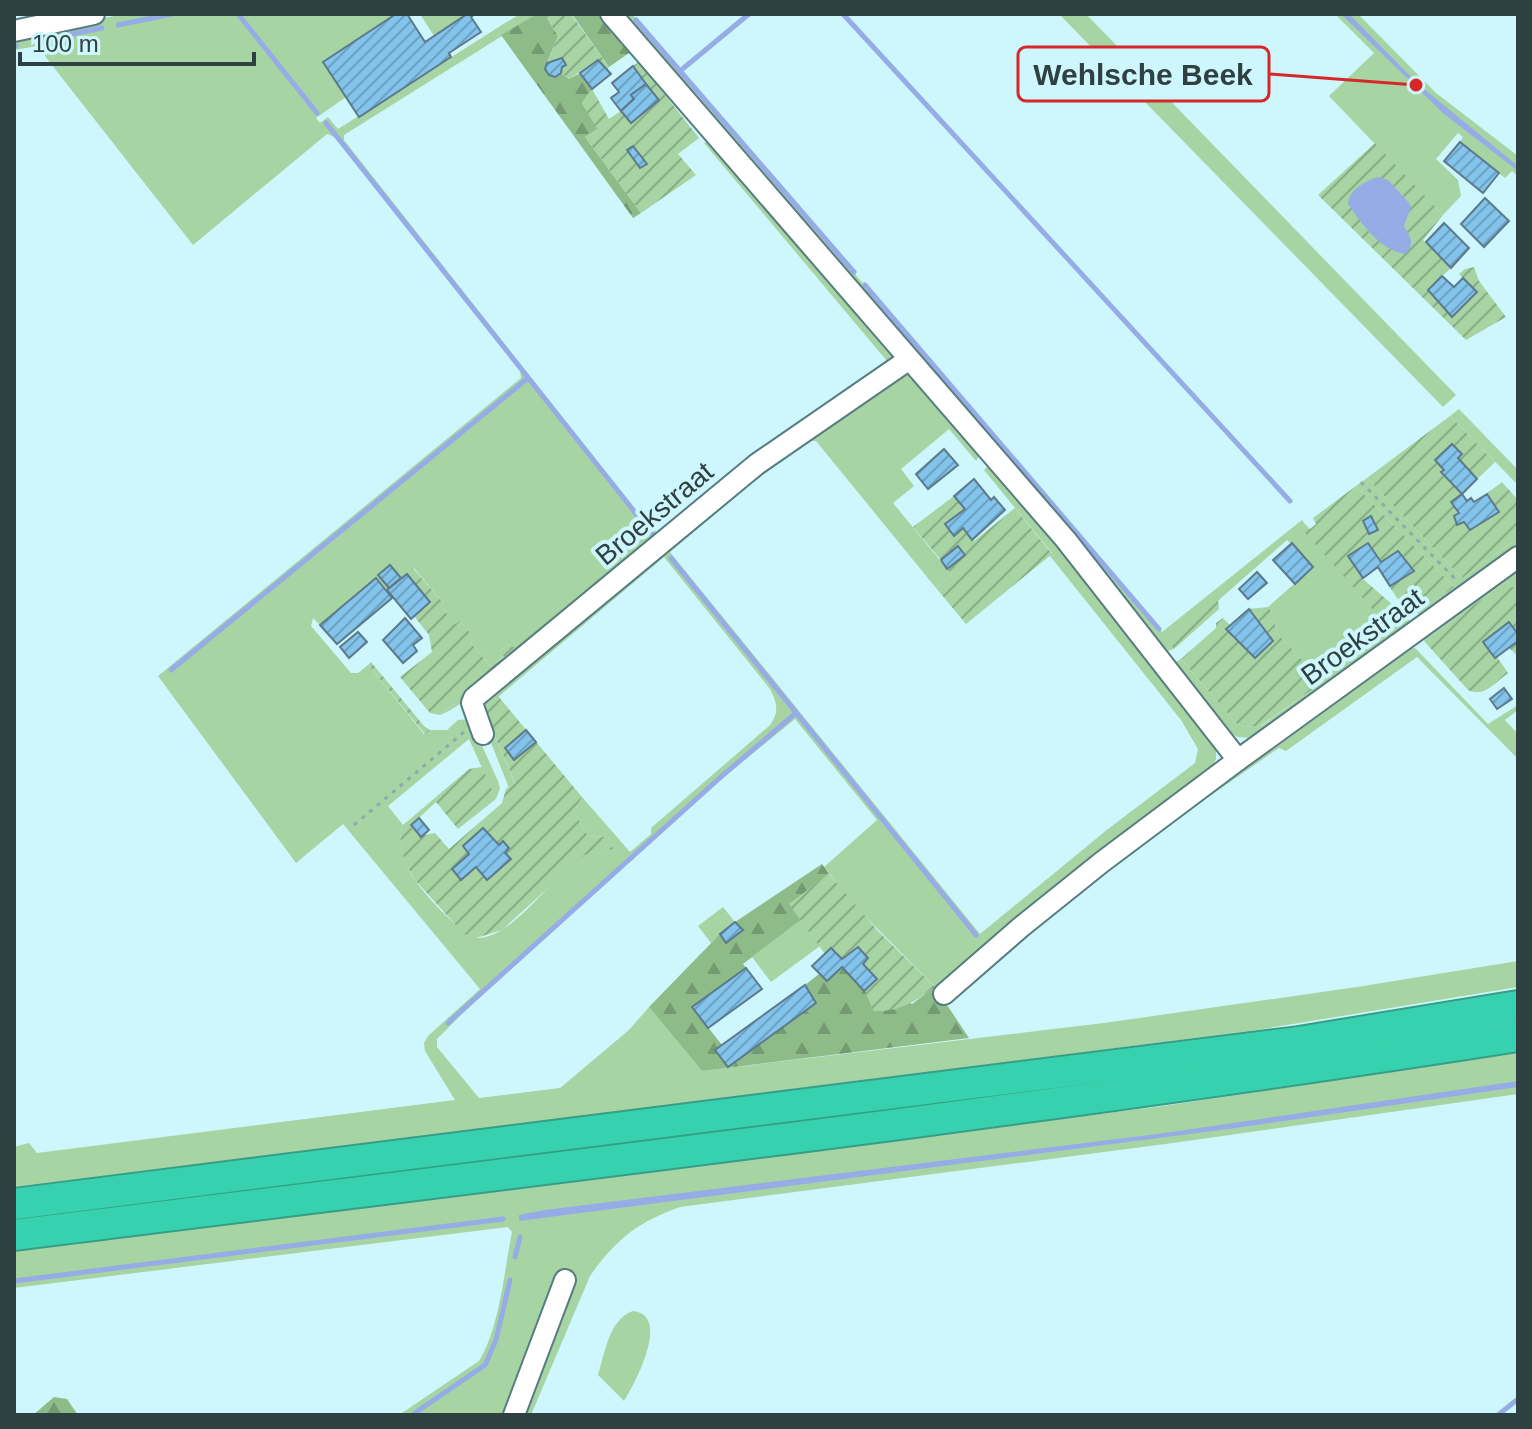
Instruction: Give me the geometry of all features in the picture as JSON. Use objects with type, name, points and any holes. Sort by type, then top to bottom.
[{"type":"highway","points":[[14,1204],[1299,1042],[1518,1006]]},
{"type":"highway","points":[[14,1235],[1008,1109],[1309,1069],[1518,1036]]},
{"type":"street","points":[[14,31],[71,16],[94,14]]},
{"type":"street","points":[[611,14],[1066,540],[1238,760]]},
{"type":"street","name":"Broekstraat","points":[[480,727],[472,703],[474,698],[757,464],[908,360]]},
{"type":"street","name":"Broekstraat","points":[[944,994],[1102,862],[1518,557]]},
{"type":"street","points":[[514,1415],[565,1280]]},
{"type":"path","points":[[1361,482],[1467,593]]},
{"type":"path","points":[[354,825],[480,727]]},
{"type":"green space","points":[[124,14],[396,14],[323,62],[346,97],[316,118],[320,123],[328,117],[338,129],[520,14],[537,14],[344,135],[344,140],[644,521],[658,533],[665,532],[775,441],[886,367],[887,361],[704,143],[713,140],[892,349],[894,356],[891,366],[749,466],[477,693],[449,711],[440,715],[518,653],[509,644],[500,651],[504,656],[491,667],[471,643],[474,639],[461,622],[456,625],[441,607],[444,604],[414,568],[401,578],[390,566],[378,575],[389,588],[386,590],[376,578],[320,625],[313,618],[311,626],[351,673],[358,673],[368,665],[424,734],[430,730],[447,730],[458,720],[470,719],[498,781],[500,788],[496,799],[469,739],[388,806],[403,825],[403,854],[414,879],[462,930],[479,938],[492,935],[520,916],[583,855],[612,849],[608,837],[588,836],[576,815],[582,797],[630,852],[651,834],[651,828],[769,726],[776,708],[770,689],[664,557],[485,708],[515,784],[509,788],[480,715],[480,703],[774,456],[892,374],[909,371],[915,374],[982,451],[976,461],[949,429],[901,469],[914,486],[893,503],[952,575],[936,588],[816,441],[808,441],[747,487],[670,552],[980,934],[1108,829],[1195,763],[1198,749],[1181,720],[984,470],[988,466],[996,467],[1133,630],[1216,746],[1216,759],[1206,778],[1035,907],[939,991],[855,906],[824,867],[877,820],[795,719],[724,777],[483,993],[437,1039],[437,1047],[479,1098],[560,1088],[629,1030],[649,1007],[702,1071],[1104,1023],[1518,961],[1518,987],[1257,1030],[14,1190],[14,1147],[29,1143],[37,1153],[455,1100],[425,1051],[424,1043],[480,989],[343,824],[296,863],[158,676],[521,378],[520,371],[335,137],[327,134],[193,245],[37,46],[14,50],[14,37]]},
{"type":"green space","points":[[420,14],[467,14],[434,36]]},
{"type":"green space","points":[[537,14],[553,14],[547,18],[558,36],[547,63],[569,79],[580,73],[592,89],[582,103],[598,129],[585,137],[641,213],[633,218],[501,35]]},
{"type":"green space","points":[[553,14],[571,14],[609,67],[607,70],[597,60],[569,79],[561,73],[555,77],[549,75],[545,69],[558,36],[547,18]]},
{"type":"green space","points":[[572,14],[600,14],[632,51],[609,67]]},
{"type":"green space","points":[[624,14],[632,14],[1162,632],[1302,520],[1305,524],[1302,527],[1393,630],[1409,619],[1411,626],[1251,738],[1238,737],[1226,731],[1175,668],[1176,662],[1181,659],[1236,723],[1244,727],[1261,726],[1323,682],[1279,635],[1268,607],[1313,567],[1287,540],[1170,643],[1174,649],[1164,652]]},
{"type":"green space","points":[[1059,14],[1086,14],[1456,395],[1443,407]]},
{"type":"green space","points":[[1335,14],[1358,14],[1436,93],[1518,156],[1518,176],[1512,171],[1505,178],[1460,142],[1463,137],[1458,133],[1436,159],[1458,180],[1461,196],[1443,215],[1329,96],[1374,53]]},
{"type":"green space","points":[[639,62],[699,138],[678,154],[696,175],[641,213],[585,137],[597,129],[582,103],[592,89],[609,119],[621,111],[631,123],[659,100],[633,66]]},
{"type":"green space","points":[[1375,143],[1443,215],[1423,240],[1451,268],[1442,276],[1454,287],[1463,278],[1459,274],[1474,267],[1479,281],[1506,317],[1466,340],[1318,195]]},
{"type":"green space","points":[[1459,409],[1518,470],[1518,485],[1450,416]]},
{"type":"green space","points":[[1450,416],[1495,462],[1462,494],[1470,506],[1502,482],[1518,500],[1518,538],[1462,578],[1367,478]]},
{"type":"green space","points":[[1367,478],[1462,578],[1518,538],[1518,549],[1425,617],[1419,614],[1454,587],[1356,486]]},
{"type":"green space","points":[[1356,486],[1454,587],[1419,614],[1397,598],[1377,568],[1363,579],[1409,619],[1392,631],[1301,528],[1305,524],[1310,529],[1316,524],[1313,518]]},
{"type":"green space","points":[[954,496],[965,509],[946,524],[954,535],[963,528],[974,541],[1015,508],[1052,554],[966,624],[936,588],[952,575],[947,569],[964,555],[958,547],[941,560],[913,527]]},
{"type":"green space","points":[[1518,564],[1518,592],[1507,581],[1424,641],[1423,634]]},
{"type":"green space","points":[[413,568],[445,605],[442,608],[456,624],[460,621],[475,639],[471,643],[491,667],[504,657],[500,651],[510,643],[518,653],[440,715],[430,713],[400,677],[432,652],[429,635],[414,616],[430,602],[407,574]]},
{"type":"green space","points":[[1507,581],[1518,592],[1518,656],[1509,648],[1497,657],[1508,673],[1490,688],[1474,692],[1468,690],[1424,641]]},
{"type":"green space","points":[[1218,600],[1219,609],[1174,649],[1169,643]]},
{"type":"green space","points":[[1268,607],[1279,635],[1323,682],[1260,726],[1244,727],[1236,723],[1181,659],[1223,618],[1230,625],[1249,609]]},
{"type":"green space","points":[[1408,645],[1416,649],[1488,724],[1518,705],[1518,710],[1505,720],[1518,734],[1518,759],[1417,657],[1286,751],[1279,748],[1178,818],[1169,821]]},
{"type":"green space","points":[[371,662],[430,730],[425,734],[368,665]]},
{"type":"green space","points":[[498,696],[582,797],[576,815],[588,836],[608,837],[613,849],[584,855],[502,930],[476,938],[464,934],[415,880],[403,853],[401,832],[403,825],[469,769],[482,767],[496,799],[458,829],[436,802],[410,826],[419,836],[435,833],[449,849],[502,803],[506,789],[515,783],[485,713],[485,708]]},
{"type":"green space","points":[[822,864],[829,874],[790,904],[801,920],[743,964],[746,968],[692,1007],[722,1045],[715,1050],[728,1067],[816,1003],[805,985],[819,974],[827,981],[842,967],[912,1004],[935,987],[969,1038],[702,1071],[649,1007],[720,934],[727,943],[742,930],[735,922]]},
{"type":"green space","points":[[829,874],[878,931],[935,987],[907,1005],[874,1011],[863,978],[864,964],[868,958],[847,954],[842,959],[831,948],[825,954],[789,904]]},
{"type":"green space","points":[[723,907],[735,922],[711,943],[698,926]]},
{"type":"green space","points":[[801,920],[820,946],[771,982],[752,957]]},
{"type":"green space","points":[[1518,1053],[1518,1094],[1173,1143],[680,1207],[629,1233],[590,1276],[531,1415],[399,1415],[479,1361],[492,1332],[500,1298],[512,1232],[508,1227],[14,1288],[14,1250],[1163,1106]]},
{"type":"green space","points":[[633,1311],[644,1315],[650,1336],[642,1365],[624,1401],[598,1375],[613,1329],[618,1321]]},
{"type":"green space","points":[[54,1397],[67,1399],[78,1415],[33,1415]]},
{"type":"water","points":[[1341,14],[1349,14],[1418,84],[1518,166],[1518,171],[1444,114]]},
{"type":"water","points":[[1377,177],[1388,180],[1411,207],[1404,226],[1411,244],[1405,254],[1380,242],[1348,204],[1354,190]]},
{"type":"water","points":[[1518,1081],[1518,1087],[1228,1129],[519,1221],[519,1215],[545,1210],[1165,1133]]},
{"type":"building","points":[[396,14],[407,14],[425,42],[467,14],[475,14],[471,17],[481,32],[449,53],[451,57],[359,117],[323,62]]},
{"type":"building","points":[[562,58],[566,65],[561,73],[555,77],[549,75],[545,69],[547,63]]},
{"type":"building","points":[[598,60],[611,74],[592,89],[580,73]]},
{"type":"building","points":[[633,66],[646,84],[631,95],[634,99],[621,111],[611,98],[619,92],[612,83]]},
{"type":"building","points":[[646,84],[659,100],[631,123],[621,111],[634,99],[631,95]]},
{"type":"building","points":[[1460,142],[1499,173],[1483,193],[1444,161]]},
{"type":"building","points":[[633,146],[647,164],[640,168],[627,150]]},
{"type":"building","points":[[1485,198],[1509,221],[1484,247],[1461,224]]},
{"type":"building","points":[[1444,223],[1469,248],[1451,268],[1426,242]]},
{"type":"building","points":[[1442,276],[1454,287],[1463,278],[1477,292],[1452,317],[1428,290]]},
{"type":"building","points":[[1452,444],[1462,454],[1458,458],[1477,479],[1462,494],[1441,472],[1444,470],[1435,460]]},
{"type":"building","points":[[944,449],[958,465],[928,489],[916,474]]},
{"type":"building","points":[[974,479],[991,500],[994,497],[1005,510],[972,540],[963,528],[954,536],[945,524],[965,509],[954,496]]},
{"type":"building","points":[[1462,494],[1467,501],[1471,498],[1474,502],[1487,494],[1499,512],[1470,530],[1464,522],[1457,525],[1454,516],[1459,513],[1451,502]]},
{"type":"building","points":[[1371,516],[1378,530],[1369,534],[1363,521]]},
{"type":"building","points":[[1292,543],[1313,567],[1295,584],[1273,560]]},
{"type":"building","points":[[1368,543],[1381,562],[1398,551],[1414,571],[1390,586],[1378,567],[1363,578],[1348,556]]},
{"type":"building","points":[[958,546],[965,555],[947,569],[941,560]]},
{"type":"building","points":[[390,565],[401,578],[389,588],[378,575]]},
{"type":"building","points":[[1257,572],[1267,583],[1248,599],[1239,589]]},
{"type":"building","points":[[407,574],[430,602],[411,619],[387,590]]},
{"type":"building","points":[[376,578],[392,598],[337,644],[320,625]]},
{"type":"building","points":[[1249,609],[1273,641],[1255,658],[1226,629]]},
{"type":"building","points":[[405,618],[422,638],[413,645],[417,651],[403,663],[383,640]]},
{"type":"building","points":[[1509,622],[1518,634],[1518,641],[1495,658],[1483,642]]},
{"type":"building","points":[[358,632],[367,642],[349,658],[340,647]]},
{"type":"building","points":[[1504,688],[1512,699],[1497,709],[1490,699]]},
{"type":"building","points":[[526,730],[536,742],[514,760],[505,748]]},
{"type":"building","points":[[419,818],[429,830],[421,837],[411,825]]},
{"type":"building","points":[[483,828],[499,845],[503,841],[509,848],[505,853],[511,859],[487,880],[476,867],[461,880],[452,869],[469,854],[463,846]]},
{"type":"building","points":[[735,922],[743,930],[726,943],[720,934]]},
{"type":"building","points":[[858,947],[868,958],[863,964],[877,979],[864,991],[842,967],[827,981],[812,966],[831,948],[842,959]]},
{"type":"building","points":[[746,968],[762,989],[708,1028],[692,1007]]},
{"type":"building","points":[[805,985],[816,1003],[728,1067],[715,1050]]},
{"type":"waterway","points":[[118,25],[172,14]]},
{"type":"waterway","points":[[238,14],[317,113]]},
{"type":"waterway","points":[[680,71],[749,14]]},
{"type":"waterway","points":[[843,14],[1290,501]]},
{"type":"waterway","points":[[636,20],[854,272]]},
{"type":"waterway","points":[[37,41],[102,28]]},
{"type":"waterway","points":[[326,123],[653,535]]},
{"type":"waterway","points":[[865,285],[1159,629]]},
{"type":"waterway","points":[[171,670],[528,378]]},
{"type":"waterway","points":[[671,558],[976,935]]},
{"type":"waterway","points":[[448,1023],[796,713]]},
{"type":"waterway","points":[[14,1281],[503,1219]]},
{"type":"waterway","points":[[515,1257],[520,1237]]},
{"type":"waterway","points":[[412,1415],[485,1365],[496,1340],[510,1280]]},
{"type":"waterway","points":[[1498,1415],[1518,1399]]},
{"type":"place","name":"Wehlsche Beek","points":[[1416,85]]}]
